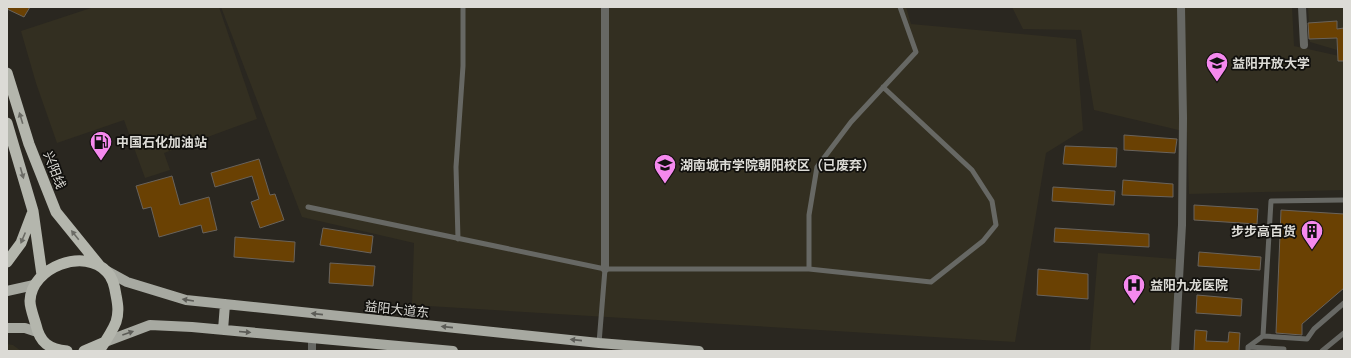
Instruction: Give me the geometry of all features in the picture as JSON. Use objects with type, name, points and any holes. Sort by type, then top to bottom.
[{"type":"highway","name":"兴阳线","points":[[7,73],[29,144],[56,212],[99,266],[108,273],[115,290],[119,309],[116,322],[102,346]]},
{"type":"highway","points":[[7,123],[33,211],[42,275]]},
{"type":"highway","points":[[7,262],[21,243],[33,211]]},
{"type":"highway","points":[[67,351],[53,350],[43,343],[37,332],[30,301],[34,285],[42,275],[55,267],[68,262],[87,261],[99,266]]},
{"type":"highway","points":[[84,351],[102,346]]},
{"type":"main road","name":"益阳大道东","points":[[99,266],[128,282],[186,300],[599,343],[699,351]]},
{"type":"main road","points":[[7,291],[34,285]]},
{"type":"main road","points":[[223,330],[225,304]]},
{"type":"main road","points":[[102,346],[150,325],[192,327],[453,351]]},
{"type":"main road","points":[[7,328],[25,328],[37,332]]},
{"type":"street","points":[[605,7],[605,269]]},
{"type":"street","points":[[1175,351],[1182,225],[1183,118],[1181,7]]},
{"type":"street","points":[[1302,7],[1304,45]]},
{"type":"street","points":[[312,338],[312,351]]},
{"type":"lane","points":[[458,239],[456,167],[463,66],[463,7]]},
{"type":"lane","points":[[809,269],[809,215],[817,167],[851,122],[916,52],[900,7]]},
{"type":"lane","points":[[308,207],[605,269],[809,269],[931,282],[983,241],[996,225],[992,201],[972,170],[883,87]]},
{"type":"lane","points":[[1263,336],[1271,201],[1344,200]]},
{"type":"lane","points":[[599,343],[605,269]]},
{"type":"lane","points":[[1248,349],[1263,336],[1307,339],[1314,330],[1344,303]]},
{"type":"lane","points":[[1322,351],[1344,333]]},
{"type":"lane","points":[[1248,349],[1284,349]]},
{"type":"shaded area","points":[[94,7],[219,7],[257,119],[164,153],[170,170],[145,178],[124,120],[57,143],[36,83],[21,31]]},
{"type":"shaded area","name":"湖南城市学院朝阳校区（已废弃）","points":[[221,7],[906,7],[911,24],[1076,39],[1083,130],[1046,153],[1015,342],[412,305],[414,243],[302,217]]},
{"type":"shaded area","name":"益阳开放大学","points":[[1012,7],[1292,7],[1294,46],[1344,57],[1344,190],[1189,194],[1187,132],[1094,110],[1081,30],[1023,29]]},
{"type":"shaded area","points":[[1308,7],[1344,7],[1344,52],[1310,42]]},
{"type":"shaded area","name":"益阳九龙医院","points":[[1098,253],[1176,259],[1174,351],[1090,351]]},
{"type":"shaded area","points":[[7,344],[13,345],[21,351],[7,351]]},
{"type":"building","points":[[7,7],[30,7],[24,17],[7,9]]},
{"type":"building","points":[[1337,21],[1337,29],[1344,28],[1344,61],[1338,61],[1337,38],[1309,39],[1308,23]]},
{"type":"building","points":[[1124,135],[1177,139],[1175,153],[1124,150]]},
{"type":"building","points":[[1065,146],[1117,148],[1116,167],[1063,164]]},
{"type":"building","points":[[259,159],[270,195],[275,194],[284,220],[260,228],[251,202],[259,199],[252,176],[215,187],[211,173]]},
{"type":"building","points":[[172,176],[180,205],[209,197],[217,230],[203,233],[201,225],[159,237],[151,207],[143,209],[136,186]]},
{"type":"building","points":[[1123,180],[1173,184],[1173,197],[1122,195]]},
{"type":"building","points":[[1053,187],[1115,191],[1114,205],[1052,201]]},
{"type":"building","points":[[1194,205],[1258,209],[1257,224],[1194,220]]},
{"type":"building","name":"步步高百货","points":[[1281,210],[1344,214],[1344,288],[1302,324],[1302,335],[1276,333]]},
{"type":"building","points":[[323,228],[373,236],[371,253],[320,245]]},
{"type":"building","points":[[1055,228],[1149,234],[1149,247],[1054,242]]},
{"type":"building","points":[[235,237],[295,242],[294,262],[234,257]]},
{"type":"building","points":[[1199,252],[1261,257],[1260,270],[1198,266]]},
{"type":"building","points":[[330,263],[375,266],[373,286],[329,283]]},
{"type":"building","points":[[1038,269],[1088,274],[1088,299],[1037,295]]},
{"type":"building","points":[[1197,295],[1242,299],[1241,316],[1196,313]]},
{"type":"building","points":[[1195,330],[1207,331],[1206,341],[1228,342],[1229,332],[1240,333],[1239,351],[1194,351]]},
{"type":"place","name":"益阳开放大学","points":[[1217,82]]},
{"type":"place","name":"中国石化加油站","points":[[101,162]]},
{"type":"place","name":"湖南城市学院朝阳校区（已废弃）","points":[[665,184]]},
{"type":"place","name":"步步高百货","points":[[1312,250]]},
{"type":"place","name":"益阳九龙医院","points":[[1134,304]]}]
